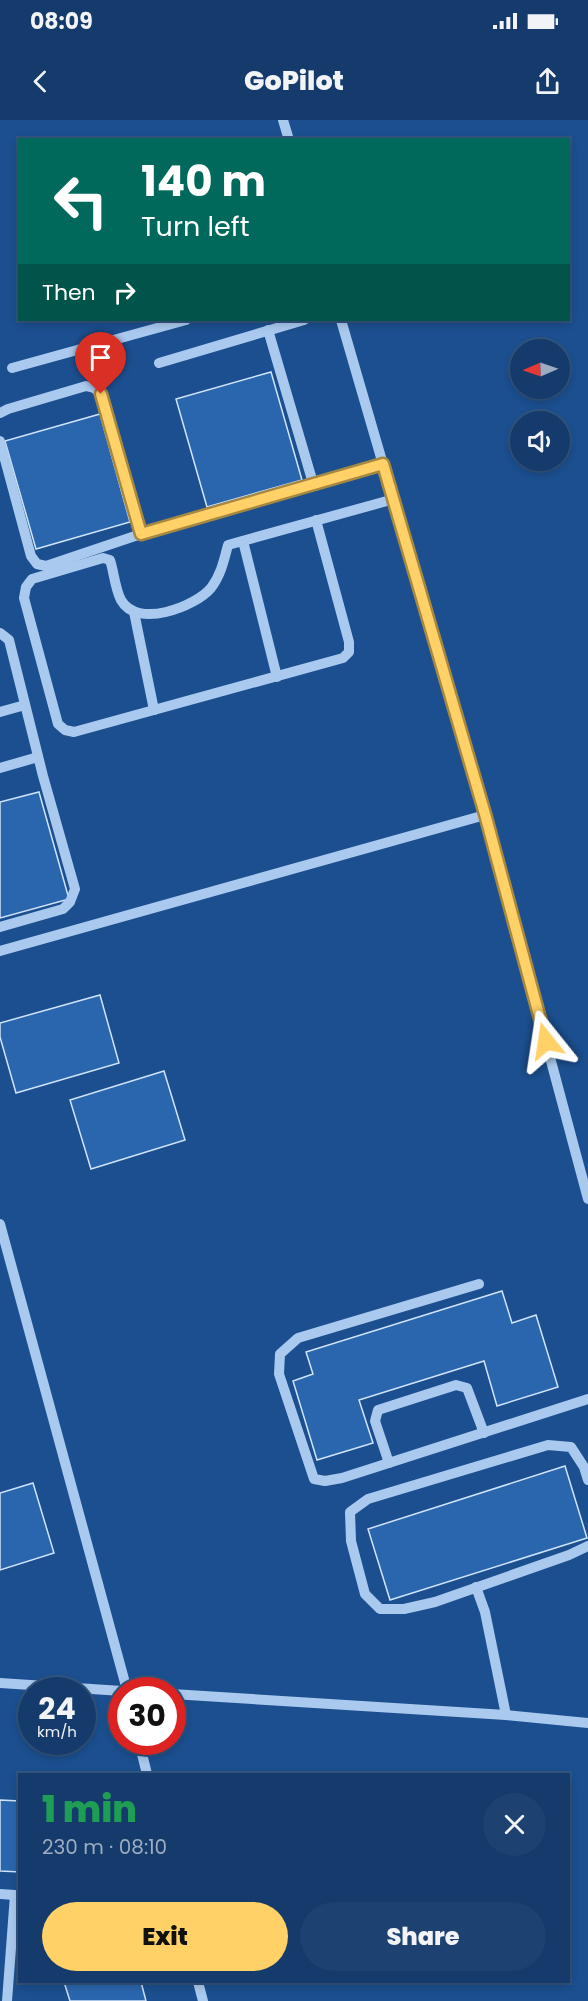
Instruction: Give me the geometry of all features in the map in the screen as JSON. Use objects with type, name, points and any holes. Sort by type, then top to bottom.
[{"type":"street","points":[[284,120],[288,138]]},
{"type":"street","points":[[12,368],[182,321]]},
{"type":"street","points":[[159,363],[300,321]]},
{"type":"street","points":[[341,321],[485,814],[588,1199]]},
{"type":"street","points":[[268,330],[313,483]]},
{"type":"street","points":[[0,413],[87,386],[101,394],[141,534]]},
{"type":"street","points":[[0,441],[31,556],[37,564],[46,566],[141,534],[383,464]]},
{"type":"street","points":[[134,612],[159,614],[201,598],[211,588],[220,573],[228,545],[394,499]]},
{"type":"street","points":[[154,710],[134,612],[121,600],[110,560],[103,558],[32,579],[26,587],[24,598],[58,724],[65,730],[74,732],[277,677],[343,658],[349,652],[349,642],[316,520]]},
{"type":"street","points":[[243,541],[277,677]]},
{"type":"street","points":[[0,633],[9,640],[38,757],[75,889],[70,902],[63,909],[0,927]]},
{"type":"street","points":[[0,712],[25,705]]},
{"type":"street","points":[[0,768],[38,757]]},
{"type":"street","points":[[0,951],[485,814]]},
{"type":"street","points":[[0,1224],[124,1677]]},
{"type":"street","points":[[479,1284],[298,1338],[280,1354],[279,1374],[314,1479],[325,1481],[342,1478],[588,1399]]},
{"type":"street","points":[[389,1463],[375,1421],[378,1410],[456,1385],[466,1388],[484,1432]]},
{"type":"street","points":[[588,1480],[584,1467],[571,1447],[548,1444],[368,1500],[350,1512],[351,1541],[365,1594],[380,1609],[404,1609],[435,1602],[569,1555],[588,1545]]},
{"type":"street","points":[[476,1587],[485,1612],[506,1715]]},
{"type":"street","points":[[0,1683],[108,1690]]},
{"type":"street","points":[[186,1695],[506,1715],[588,1723]]},
{"type":"street","points":[[143,1755],[147,1773]]},
{"type":"street","points":[[0,1894],[17,1895],[7,2001]]},
{"type":"street","points":[[198,1983],[203,2001]]},
{"type":"building","points":[[271,372],[302,480],[207,507],[176,399]]},
{"type":"building","points":[[100,414],[130,522],[36,549],[5,441]]},
{"type":"building","points":[[39,792],[69,899],[0,918],[0,802]]},
{"type":"building","points":[[100,995],[119,1063],[16,1093],[0,1037],[0,1023]]},
{"type":"building","points":[[164,1071],[185,1140],[91,1169],[70,1100]]},
{"type":"building","points":[[502,1291],[512,1323],[536,1315],[558,1387],[497,1406],[484,1361],[359,1400],[373,1443],[317,1460],[293,1381],[313,1374],[306,1352]]},
{"type":"building","points":[[565,1466],[587,1538],[390,1600],[368,1529]]},
{"type":"building","points":[[33,1483],[54,1553],[0,1570],[0,1493]]},
{"type":"building","points":[[0,1800],[18,1801],[18,1872],[0,1871]]},
{"type":"building","points":[[64,1983],[141,1983],[146,2001],[70,2001]]},
{"type":"route","points":[[101,394],[141,534],[383,464],[485,814],[546,1041]]}]
